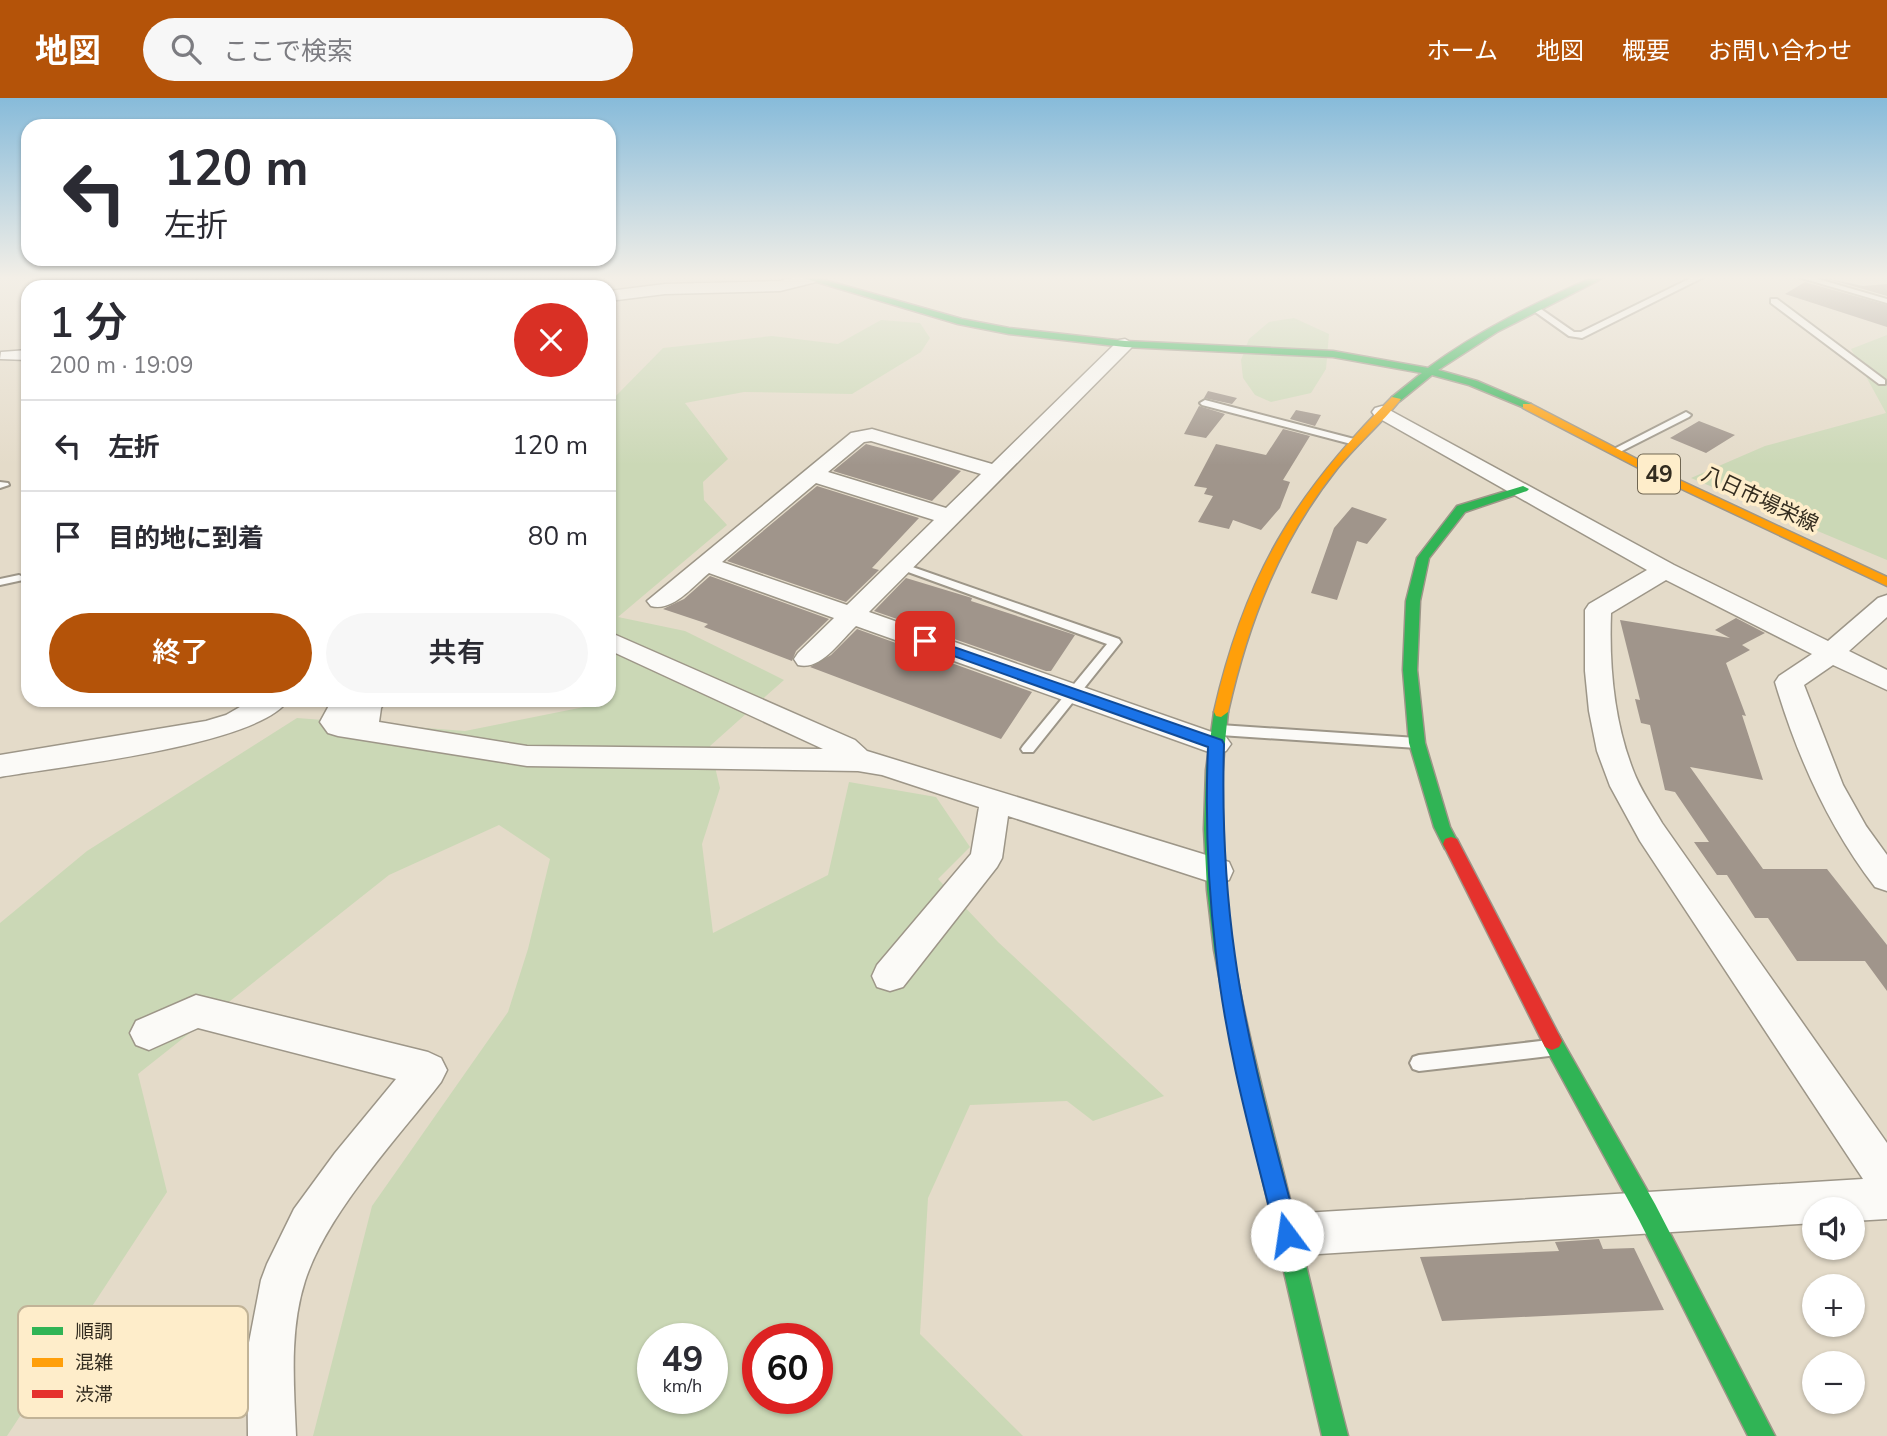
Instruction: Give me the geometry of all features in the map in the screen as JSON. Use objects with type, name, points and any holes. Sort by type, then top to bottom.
[{"type":"main road","name":"八日市場栄線","points":[[1084,339],[1125,344],[1317,352],[1430,371],[1486,388],[1534,409],[1887,582]]},
{"type":"main road","points":[[1335,1436],[1250,1084],[1225,956],[1214,806],[1218,737],[1228,668],[1247,611],[1267,566],[1293,520],[1381,412],[1430,371],[1480,339]]},
{"type":"main road","points":[[1523,489],[1461,509],[1423,558],[1413,601],[1410,670],[1417,743],[1442,827],[1555,1047],[1647,1212],[1762,1436]]},
{"type":"street","points":[[807,659],[1125,344]]},
{"type":"street","points":[[7,356],[21,355]]},
{"type":"street","points":[[1381,412],[1665,570],[1887,681]]},
{"type":"street","points":[[660,601],[858,437],[872,435],[996,472]]},
{"type":"street","points":[[814,475],[950,517]]},
{"type":"street","points":[[706,564],[1074,693],[1218,737]]},
{"type":"street","points":[[1665,570],[1598,610],[1596,643],[1601,706],[1619,771],[1651,832],[1887,1178]]},
{"type":"street","points":[[1887,603],[1830,654],[1789,682],[1805,735],[1836,803],[1887,878]]},
{"type":"street","points":[[616,643],[845,747],[858,760]]},
{"type":"street","points":[[0,766],[208,731],[236,722],[262,707]]},
{"type":"street","points":[[342,707],[334,722],[338,726],[527,756],[858,760],[884,765],[1217,871]]},
{"type":"street","points":[[363,731],[367,707]]},
{"type":"street","points":[[890,976],[986,858],[995,800]]},
{"type":"street","points":[[149,1033],[196,1011],[428,1070],[335,1186],[309,1224],[282,1280],[270,1353],[272,1436]]},
{"type":"street","points":[[1287,1235],[1887,1198]]},
{"type":"lane","points":[[1825,339],[1882,382]]},
{"type":"lane","points":[[1205,403],[1355,442]]},
{"type":"lane","points":[[1615,451],[1686,415]]},
{"type":"lane","points":[[901,566],[1115,642],[1028,749]]},
{"type":"lane","points":[[0,582],[19,579]]},
{"type":"lane","points":[[1218,737],[1417,743]]},
{"type":"lane","points":[[1419,1063],[1555,1047]]},
{"type":"green space","points":[[741,339],[800,339],[838,344],[846,339],[929,339],[921,352],[852,394],[744,392],[685,403],[728,459],[703,482],[704,500],[727,525],[618,617],[685,631],[784,680],[710,746],[720,788],[702,844],[713,933],[828,875],[849,782],[936,797],[970,847],[938,879],[998,942],[1164,1096],[1093,1121],[1067,1101],[970,1105],[928,1198],[920,1334],[1023,1436],[313,1436],[372,1206],[508,1012],[528,949],[550,859],[499,825],[389,875],[138,1074],[167,1192],[92,1306],[18,1306],[19,1418],[7,1436],[0,1436],[0,923],[87,851],[297,718],[465,731],[584,707],[616,707],[616,396],[663,348]]},
{"type":"green space","points":[[1249,339],[1329,339],[1326,369],[1311,393],[1271,402],[1255,395],[1243,378],[1241,360]]},
{"type":"green space","points":[[1876,339],[1887,339],[1887,560],[1691,478],[1765,446],[1886,413],[1851,349]]},
{"type":"building","points":[[1208,391],[1237,398],[1232,404],[1204,398]]},
{"type":"building","points":[[1199,406],[1225,414],[1206,438],[1184,434]]},
{"type":"building","points":[[1296,410],[1321,415],[1315,426],[1290,419]]},
{"type":"building","points":[[1699,421],[1735,435],[1706,453],[1670,438]]},
{"type":"building","points":[[1283,429],[1310,436],[1283,480],[1290,482],[1280,508],[1261,530],[1233,520],[1229,529],[1198,522],[1213,496],[1204,494],[1207,488],[1194,486],[1216,444],[1266,455]]},
{"type":"building","points":[[866,444],[961,471],[932,501],[833,471]]},
{"type":"building","points":[[817,486],[919,518],[872,568],[879,570],[846,602],[727,561]]},
{"type":"building","points":[[1352,507],[1387,519],[1367,544],[1357,541],[1337,600],[1311,593],[1334,528]]},
{"type":"building","points":[[710,576],[829,619],[796,651],[792,661],[704,627],[708,624],[663,609],[684,599]]},
{"type":"building","points":[[906,578],[972,598],[971,601],[1075,635],[1051,671],[1046,671],[874,611]]},
{"type":"building","points":[[1736,618],[1765,633],[1742,645],[1750,650],[1726,663],[1746,716],[1742,715],[1763,780],[1690,767],[1763,869],[1827,869],[1887,945],[1887,991],[1865,961],[1797,961],[1768,918],[1755,918],[1727,875],[1717,875],[1694,842],[1709,842],[1675,792],[1665,790],[1650,725],[1641,723],[1635,699],[1640,700],[1620,620],[1730,638],[1715,630]]},
{"type":"building","points":[[857,629],[1032,692],[1001,739],[810,667],[831,655]]},
{"type":"building","points":[[1599,1239],[1603,1249],[1634,1248],[1664,1310],[1442,1321],[1420,1257],[1559,1251],[1555,1242]]},
{"type":"traffic: fast","points":[[1084,339],[1125,344],[1333,354],[1430,371],[1473,383],[1527,406]]},
{"type":"traffic: fast","points":[[1396,399],[1443,362],[1478,339]]},
{"type":"traffic: fast","points":[[1451,844],[1442,827],[1417,743],[1410,670],[1413,601],[1423,558],[1461,509],[1523,489]]},
{"type":"traffic: fast","points":[[1221,712],[1214,770],[1212,829],[1224,950],[1247,1069],[1335,1436]]},
{"type":"traffic: fast","points":[[1552,1041],[1647,1212],[1762,1436]]},
{"type":"traffic: slow","points":[[1221,712],[1231,666],[1245,622],[1282,541],[1332,468],[1396,399]]},
{"type":"traffic: slow","points":[[1527,406],[1656,473],[1887,582]]},
{"type":"traffic: jam","points":[[1451,844],[1552,1041]]},
{"type":"route","points":[[925,641],[1216,744],[1214,806],[1225,956],[1250,1084],[1287,1235]]}]
